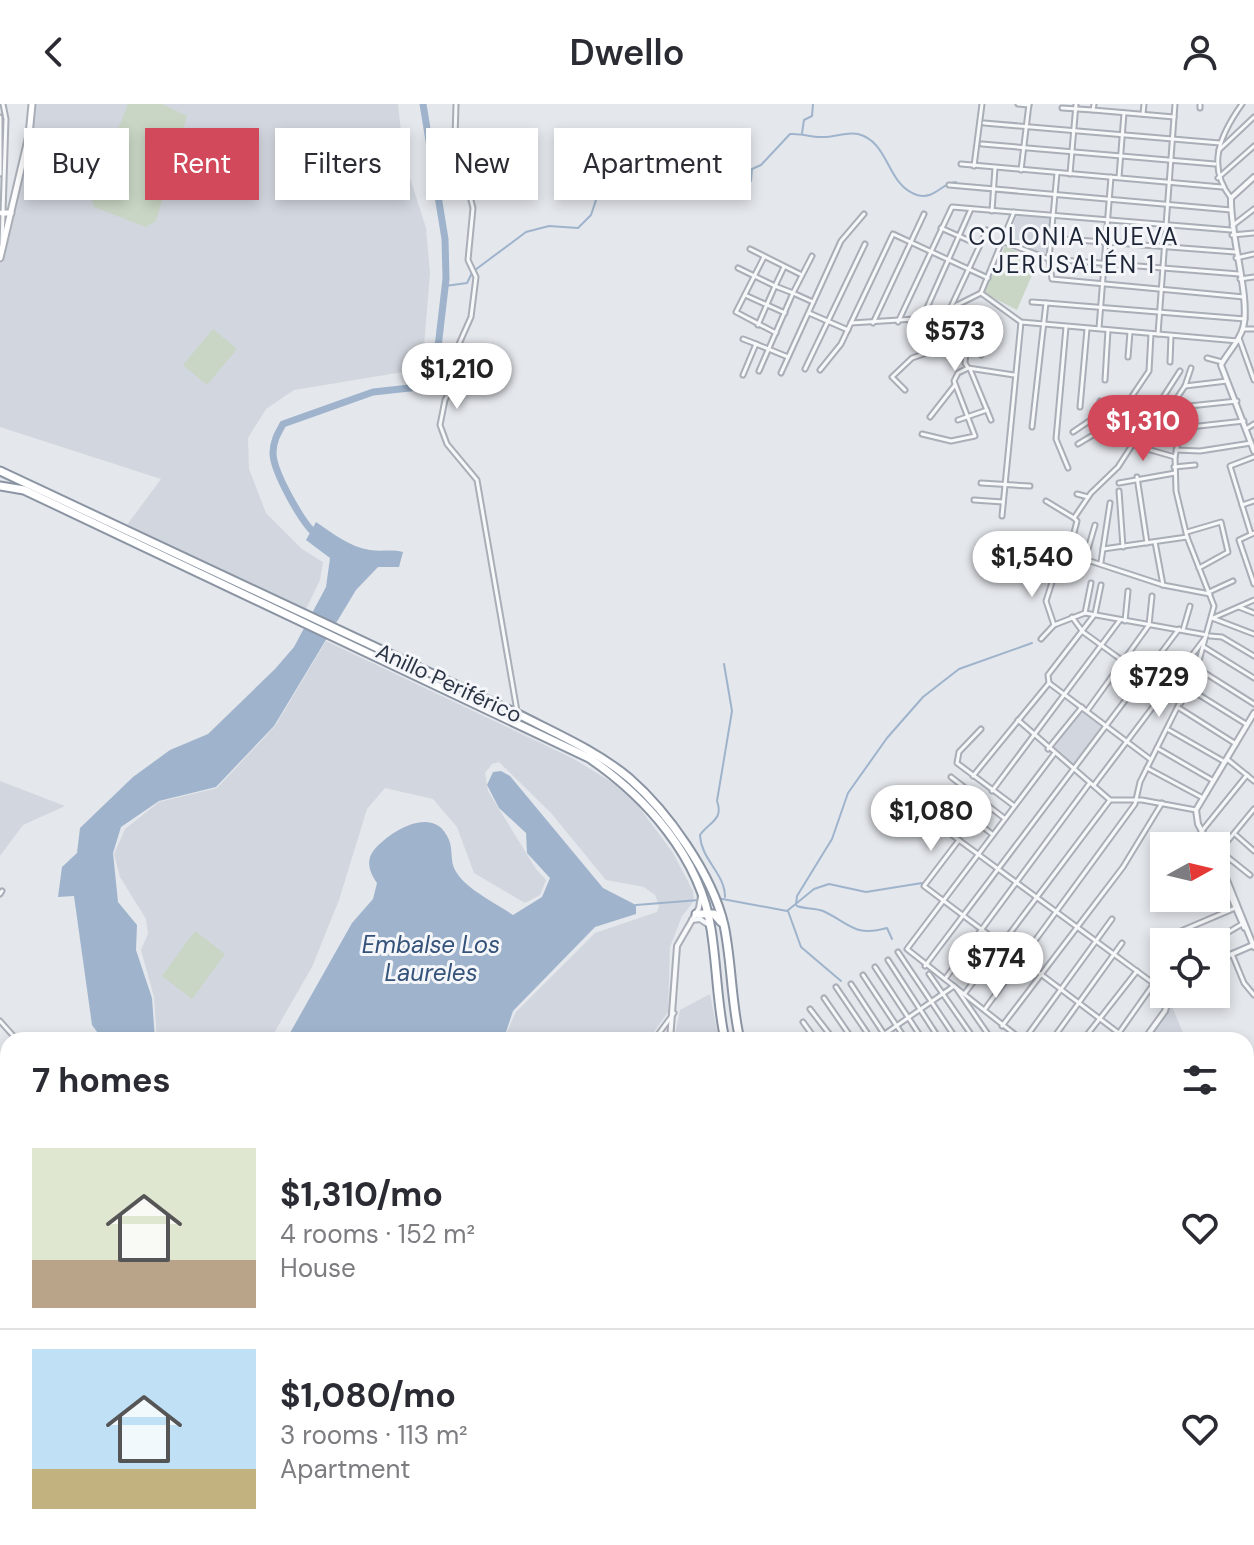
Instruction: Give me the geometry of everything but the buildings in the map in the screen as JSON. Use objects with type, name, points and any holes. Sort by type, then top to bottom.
[{"type":"highway","name":"Anillo Periférico","points":[[0,471],[285,610]]},
{"type":"highway","name":"Anillo Periférico","points":[[0,486],[24,490],[347,639],[589,758],[624,782],[655,813],[701,889],[711,928],[724,1032]]},
{"type":"highway","name":"Anillo Periférico","points":[[347,639],[518,714],[591,752],[644,792],[710,883],[724,928],[739,1032]]},
{"type":"highway","points":[[696,914],[708,912],[718,917],[724,928]]},
{"type":"highway","points":[[720,1009],[728,1016],[735,1012]]},
{"type":"main road","points":[[1,256],[32,104]]},
{"type":"main road","points":[[1,211],[11,213]]},
{"type":"street","points":[[1,256],[6,119],[3,104]]},
{"type":"street","points":[[456,104],[455,138],[471,195],[467,253],[475,285],[471,317],[459,344],[455,382],[445,400],[440,425],[447,444],[477,480],[518,714]]},
{"type":"street","points":[[974,166],[982,104]]},
{"type":"street","points":[[1018,104],[1029,104],[1021,170]]},
{"type":"street","points":[[1093,110],[1094,104]]},
{"type":"street","points":[[1143,114],[1144,104]]},
{"type":"street","points":[[1158,334],[1175,104]]},
{"type":"street","points":[[1242,104],[1220,143],[1215,164],[1222,187],[1231,198],[1235,255],[1244,299],[1243,329],[1222,362],[1254,454],[1230,466],[1253,534],[1241,538],[1239,543],[1254,584]]},
{"type":"street","points":[[1070,174],[1076,106]]},
{"type":"street","points":[[1062,108],[1076,106],[1174,117]]},
{"type":"street","points":[[1119,177],[1125,112]]},
{"type":"street","points":[[0,117],[0,174]]},
{"type":"street","points":[[1218,151],[1254,117]]},
{"type":"street","points":[[984,123],[1220,143]]},
{"type":"street","points":[[982,144],[1215,164]]},
{"type":"street","points":[[1218,178],[1254,146]]},
{"type":"street","points":[[961,164],[1222,187]]},
{"type":"street","points":[[992,211],[995,168]]},
{"type":"street","points":[[1057,173],[1049,259],[1052,279],[1254,300]]},
{"type":"street","points":[[1099,330],[1111,177]]},
{"type":"street","points":[[1231,198],[1254,177]]},
{"type":"street","points":[[949,185],[1231,210]]},
{"type":"street","points":[[898,322],[952,207],[1254,233]]},
{"type":"street","points":[[921,320],[971,209]]},
{"type":"street","points":[[1232,230],[1254,209]]},
{"type":"street","points":[[851,323],[931,318],[981,293],[1014,212]]},
{"type":"street","points":[[781,373],[841,241],[864,214]]},
{"type":"street","points":[[873,323],[924,214]]},
{"type":"street","points":[[941,228],[979,245]]},
{"type":"street","points":[[950,309],[987,230]]},
{"type":"street","points":[[820,370],[835,355],[890,237],[896,235],[988,278]]},
{"type":"street","points":[[1051,238],[1165,246],[1235,255],[1254,254]]},
{"type":"street","points":[[1004,242],[1049,259],[1254,277]]},
{"type":"street","points":[[805,369],[865,244]]},
{"type":"street","points":[[750,249],[802,274]]},
{"type":"street","points":[[759,371],[812,256]]},
{"type":"street","points":[[764,257],[736,312],[776,333]]},
{"type":"street","points":[[758,325],[784,267]]},
{"type":"street","points":[[738,268],[813,302]]},
{"type":"street","points":[[981,293],[1021,322],[1238,339]]},
{"type":"street","points":[[744,295],[785,313]]},
{"type":"street","points":[[1032,302],[1245,319]]},
{"type":"street","points":[[1032,427],[1046,303]]},
{"type":"street","points":[[957,305],[994,326],[981,355]]},
{"type":"street","points":[[969,312],[965,363],[991,420]]},
{"type":"street","points":[[809,313],[848,330]]},
{"type":"street","points":[[905,390],[892,377],[912,358],[938,349],[931,318]]},
{"type":"street","points":[[1002,516],[1021,322]]},
{"type":"street","points":[[1066,327],[1056,439],[1068,468]]},
{"type":"street","points":[[1080,407],[1087,329]]},
{"type":"street","points":[[1243,329],[1254,329]]},
{"type":"street","points":[[1105,380],[1108,330]]},
{"type":"street","points":[[1128,357],[1130,332]]},
{"type":"street","points":[[1078,444],[1108,426],[1120,414],[1149,371],[1151,334]]},
{"type":"street","points":[[1170,362],[1171,336]]},
{"type":"street","points":[[743,339],[788,357]]},
{"type":"street","points":[[1238,339],[1254,380]]},
{"type":"street","points":[[743,375],[756,344]]},
{"type":"street","points":[[1207,358],[1222,362]]},
{"type":"street","points":[[930,417],[955,385],[958,373],[969,368],[1016,375]]},
{"type":"street","points":[[1158,426],[1185,386],[1191,368]]},
{"type":"street","points":[[1095,525],[1080,575],[1066,575],[1065,560],[1074,518],[1088,497],[1118,467],[1180,371]]},
{"type":"street","points":[[1185,386],[1227,381]]},
{"type":"street","points":[[922,434],[951,441],[975,436],[955,385]]},
{"type":"street","points":[[1100,401],[1143,429]]},
{"type":"street","points":[[1170,408],[1237,401]]},
{"type":"street","points":[[1073,432],[1110,407]]},
{"type":"street","points":[[985,1009],[1136,801],[1135,793],[1146,767],[1180,706],[1209,636],[1214,606],[1187,535],[1174,467],[1180,407]]},
{"type":"street","points":[[958,420],[987,410]]},
{"type":"street","points":[[1147,422],[1179,430],[1244,421]]},
{"type":"street","points":[[1246,429],[1254,424]]},
{"type":"street","points":[[1176,450],[1200,451],[1251,443]]},
{"type":"street","points":[[1133,445],[1175,457]]},
{"type":"street","points":[[1174,467],[1195,465]]},
{"type":"street","points":[[1119,483],[1137,477],[1175,473]]},
{"type":"street","points":[[1137,477],[1147,543]]},
{"type":"street","points":[[981,483],[1030,486]]},
{"type":"street","points":[[1119,491],[1123,547]]},
{"type":"street","points":[[1077,494],[1088,497]]},
{"type":"street","points":[[974,500],[1003,502]]},
{"type":"street","points":[[1046,501],[1074,518]]},
{"type":"street","points":[[1242,505],[1254,501]]},
{"type":"street","points":[[1101,563],[1110,503]]},
{"type":"street","points":[[1103,549],[1187,535],[1221,522],[1228,552],[1199,568]]},
{"type":"street","points":[[1155,542],[1163,585]]},
{"type":"street","points":[[1085,559],[1163,585],[1209,593],[1233,581]]},
{"type":"street","points":[[1054,576],[1046,601],[1054,625]]},
{"type":"street","points":[[1085,613],[1091,583]]},
{"type":"street","points":[[973,776],[1049,683],[1048,675],[1095,614],[1101,585]]},
{"type":"street","points":[[992,791],[1122,620],[1128,591]]},
{"type":"street","points":[[1087,711],[1149,625],[1152,596]]},
{"type":"street","points":[[1212,618],[1254,600]]},
{"type":"street","points":[[925,966],[1181,629],[1190,606]]},
{"type":"street","points":[[1238,606],[1254,613]]},
{"type":"street","points":[[1041,639],[1054,625],[1085,613],[1220,636],[1254,656]]},
{"type":"street","points":[[1072,617],[1083,632],[1180,706],[1236,744]]},
{"type":"street","points":[[1212,618],[1254,634]]},
{"type":"street","points":[[945,979],[1163,691],[1209,636]]},
{"type":"street","points":[[1204,647],[1254,678]]},
{"type":"street","points":[[1197,668],[1254,704]]},
{"type":"street","points":[[1049,683],[1150,759]]},
{"type":"street","points":[[1188,688],[1247,725]]},
{"type":"street","points":[[1048,749],[1082,707]]},
{"type":"street","points":[[1201,832],[1196,810],[1254,713]]},
{"type":"street","points":[[1018,720],[1110,800],[1162,803],[1196,810]]},
{"type":"street","points":[[981,729],[956,757],[957,763],[1013,805]]},
{"type":"street","points":[[1168,730],[1226,760],[1254,781]]},
{"type":"street","points":[[1157,748],[1214,781]]},
{"type":"street","points":[[1011,1032],[965,993],[907,952],[908,946],[1054,754]]},
{"type":"street","points":[[1146,767],[1203,798]]},
{"type":"street","points":[[1201,832],[1247,775]]},
{"type":"street","points":[[951,777],[1004,818]]},
{"type":"street","points":[[941,794],[992,834]]},
{"type":"street","points":[[965,993],[1110,800]]},
{"type":"street","points":[[1002,1026],[1123,867],[1162,803]]},
{"type":"street","points":[[1230,840],[1254,809]]},
{"type":"street","points":[[1248,816],[1254,821]]},
{"type":"street","points":[[933,821],[1150,981]]},
{"type":"street","points":[[1235,834],[1254,851]]},
{"type":"street","points":[[959,840],[924,885],[962,917],[1118,1032]]},
{"type":"street","points":[[1230,861],[1250,875]]},
{"type":"street","points":[[1230,882],[1252,934],[1253,946]]},
{"type":"street","points":[[671,1032],[675,954],[696,914],[701,889]]},
{"type":"street","points":[[1230,898],[1253,946]]},
{"type":"street","points":[[1188,928],[1235,908]]},
{"type":"street","points":[[690,921],[700,919],[711,928]]},
{"type":"street","points":[[1029,1032],[1112,919]]},
{"type":"street","points":[[1230,931],[1242,924]]},
{"type":"street","points":[[1058,1032],[1122,943]]},
{"type":"street","points":[[1253,946],[1232,954],[1244,983],[1254,995]]},
{"type":"street","points":[[898,952],[952,1032]]},
{"type":"street","points":[[888,960],[935,1032]]},
{"type":"street","points":[[875,967],[918,1032]]},
{"type":"street","points":[[1089,1032],[1137,971]]},
{"type":"street","points":[[929,974],[970,1032]]},
{"type":"street","points":[[863,975],[900,1032]]},
{"type":"street","points":[[851,984],[883,1032]]},
{"type":"street","points":[[887,1032],[954,986]]},
{"type":"street","points":[[954,986],[986,1032]]},
{"type":"street","points":[[836,987],[868,1032]]},
{"type":"street","points":[[1120,1032],[1150,987]]},
{"type":"street","points":[[824,998],[847,1032]]},
{"type":"street","points":[[1150,1032],[1166,1008]]},
{"type":"street","points":[[810,1009],[828,1032]]},
{"type":"street","points":[[660,1032],[674,1013]]},
{"type":"street","points":[[803,1022],[810,1032]]},
{"type":"shaded area","points":[[36,104],[398,104],[401,128],[275,128],[275,200],[410,200],[410,178],[426,228],[430,273],[424,346],[409,371],[294,390],[266,409],[248,438],[249,469],[266,513],[302,549],[323,562],[320,580],[306,609],[127,525],[161,479],[0,427],[0,264],[24,176],[24,200],[129,200],[129,128],[33,128]]},
{"type":"shaded area","points":[[1017,215],[1051,217],[1048,255],[1007,241]]},
{"type":"shaded area","points":[[326,641],[574,759],[613,783],[636,803],[673,853],[693,891],[694,901],[682,916],[670,947],[668,1012],[654,1032],[507,1032],[516,1012],[595,933],[657,912],[659,906],[655,895],[644,887],[606,880],[551,813],[499,762],[492,764],[485,773],[488,791],[546,880],[540,895],[525,903],[474,873],[457,827],[433,799],[385,788],[367,809],[339,900],[312,967],[275,1032],[156,1032],[154,997],[141,950],[148,934],[146,919],[120,877],[114,854],[125,829],[159,802],[217,788],[275,726]]},
{"type":"shaded area","points":[[1081,709],[1105,728],[1075,767],[1051,749]]},
{"type":"shaded area","points":[[0,781],[65,806],[23,825],[0,856]]},
{"type":"shaded area","points":[[710,994],[717,1032],[676,1032],[680,1010]]},
{"type":"shaded area","points":[[1168,1008],[1173,1008],[1183,1032],[1153,1032]]},
{"type":"green space","points":[[128,104],[162,104],[187,116],[183,128],[145,128],[145,200],[162,200],[156,221],[146,227],[94,207],[92,200],[129,200],[129,128],[119,128]]},
{"type":"green space","points":[[1005,246],[1038,261],[1017,310],[984,293]]},
{"type":"green space","points":[[213,329],[237,349],[207,385],[183,365]]},
{"type":"green space","points":[[195,931],[225,954],[192,999],[162,976]]},
{"type":"water","points":[[316,522],[355,546],[403,552],[399,567],[378,567],[356,590],[274,726],[216,787],[159,801],[121,827],[113,853],[118,902],[137,925],[136,950],[152,998],[154,1032],[97,1032],[92,1025],[74,896],[58,897],[62,867],[77,853],[80,828],[133,777],[170,750],[208,734],[294,647],[326,587],[330,558],[306,540]]},
{"type":"water","name":"Embalse Los Laureles","points":[[501,771],[510,776],[603,888],[636,905],[636,914],[595,927],[513,1011],[506,1032],[291,1032],[352,923],[373,899],[377,883],[370,867],[371,854],[382,842],[402,829],[424,822],[442,829],[449,840],[453,866],[460,877],[513,915],[542,897],[550,878],[527,853],[526,833],[499,808],[487,785],[493,772]]},
{"type":"waterway","points":[[318,536],[297,510],[274,461],[274,445],[283,424],[373,392],[419,387],[429,380],[436,364],[446,279],[445,239],[423,104]]},
{"type":"waterway","points":[[802,133],[804,120],[812,116],[813,104]]},
{"type":"waterway","points":[[475,270],[526,232],[549,226],[578,228],[591,215],[600,188],[615,174],[631,168],[663,171],[672,173],[689,193],[716,195],[734,188],[737,175],[751,181],[752,169],[761,165],[790,134],[817,137],[858,134],[876,146],[899,182],[917,195],[929,195],[956,182]]},
{"type":"waterway","points":[[445,286],[467,283],[472,273]]},
{"type":"waterway","points":[[796,905],[797,896],[832,839],[848,793],[887,738],[923,697],[959,669],[1032,643]]},
{"type":"waterway","points":[[724,664],[732,711],[717,801],[719,812],[700,835],[704,852],[721,881],[725,897]]},
{"type":"waterway","points":[[717,898],[787,911],[814,889],[829,884],[866,892],[922,883]]},
{"type":"waterway","points":[[636,905],[699,900]]},
{"type":"waterway","points":[[797,906],[823,911],[860,930],[887,928],[892,939]]},
{"type":"waterway","points":[[788,911],[801,947],[841,981]]},
{"type":"district","name":"COLONIA NUEVA JERUSALÉN 1","points":[[1074,250]]}]
